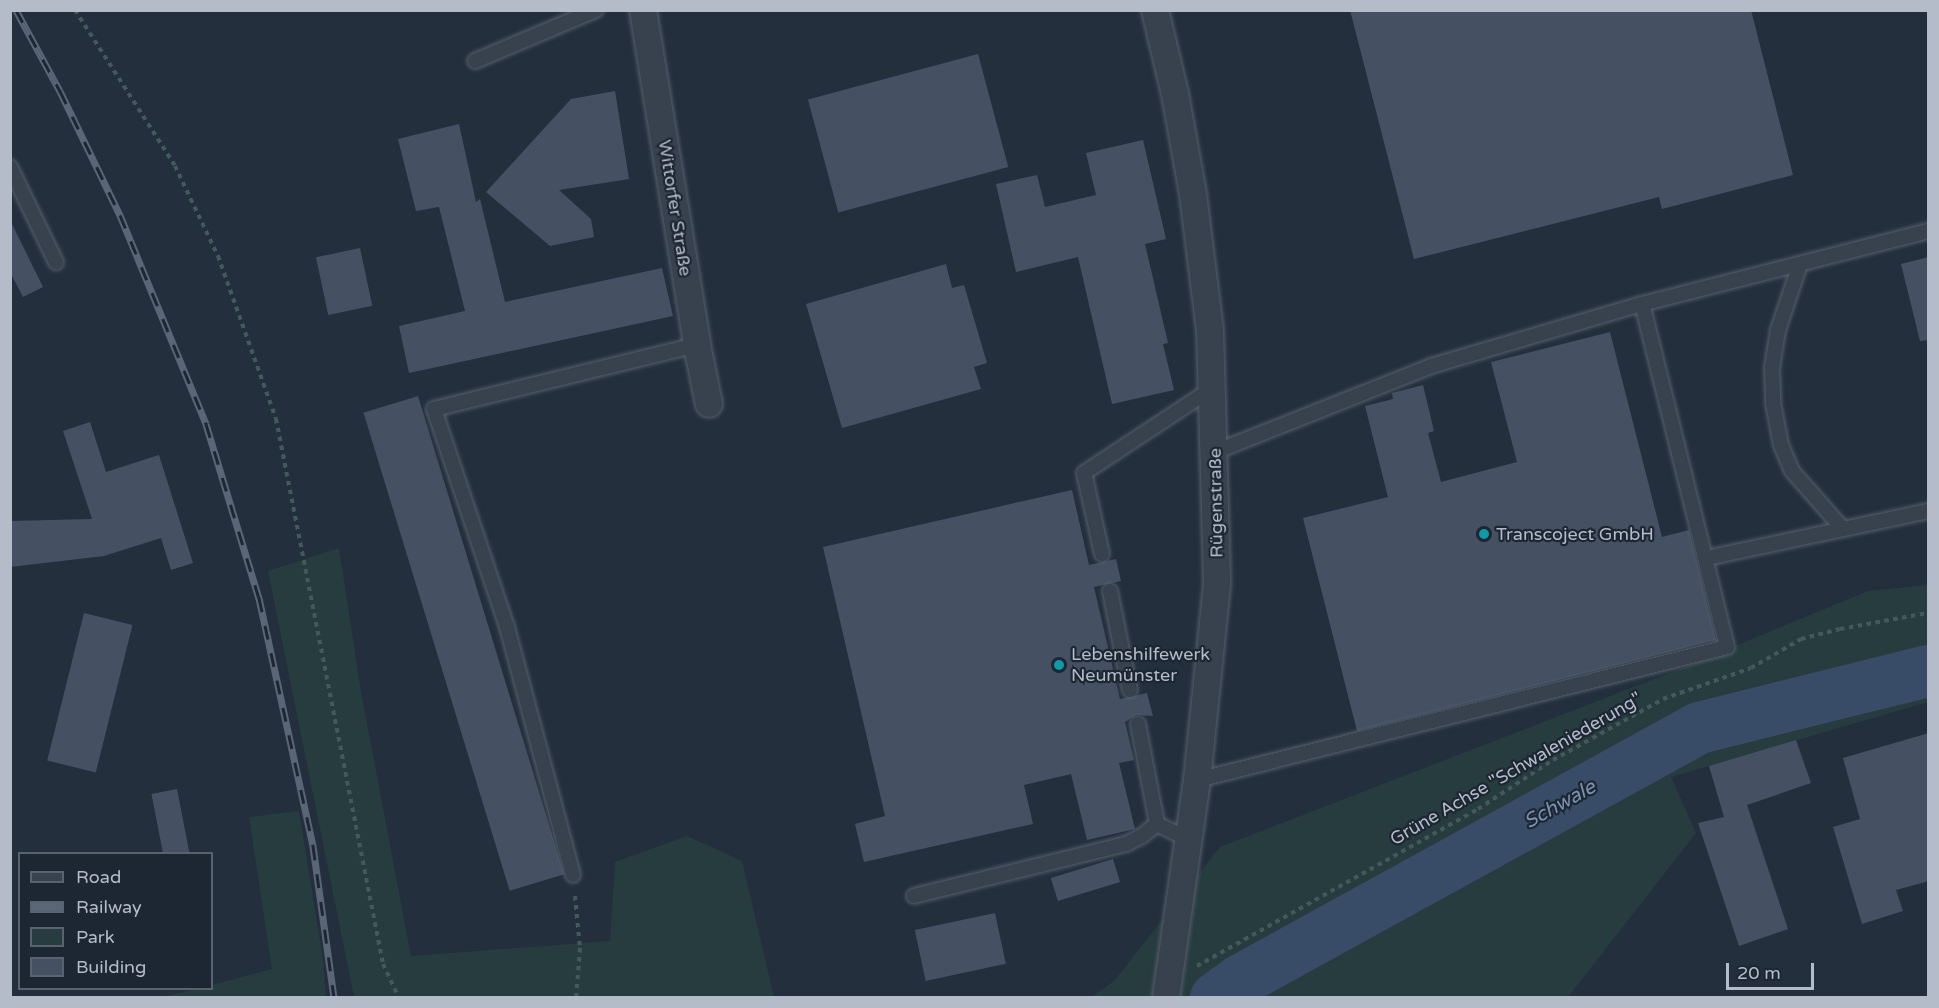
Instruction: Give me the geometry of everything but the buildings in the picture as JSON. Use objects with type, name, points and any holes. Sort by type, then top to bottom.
[{"type":"street","name":"Wittorfer Straße","points":[[643,10],[697,345],[709,405]]},
{"type":"street","name":"Rügenstraße","points":[[1155,10],[1175,94],[1193,194],[1210,330],[1217,584],[1197,780],[1167,990]]},
{"type":"lane","points":[[475,61],[596,10]]},
{"type":"lane","points":[[10,167],[56,261]]},
{"type":"lane","points":[[1215,452],[1431,366],[1641,304],[1929,231]]},
{"type":"lane","points":[[1800,264],[1777,339],[1772,367],[1773,403],[1781,445],[1792,471],[1843,528]]},
{"type":"lane","points":[[1197,780],[1727,647],[1707,558],[1641,304]]},
{"type":"lane","points":[[573,875],[507,627],[434,409],[697,345]]},
{"type":"lane","points":[[1102,554],[1084,473],[1213,388]]},
{"type":"lane","points":[[1707,558],[1929,511]]},
{"type":"lane","points":[[1110,591],[1130,690]]},
{"type":"lane","points":[[1138,724],[1157,824]]},
{"type":"lane","points":[[1157,824],[1188,839]]},
{"type":"lane","points":[[914,896],[1126,844],[1142,837],[1157,824]]},
{"type":"path","points":[[75,10],[175,166],[218,256],[276,419],[383,964],[399,998]]},
{"type":"path","name":"Grüne Achse \"Schwaleniederung\"","points":[[1167,990],[1478,809],[1553,760],[1663,699],[1751,668],[1801,639],[1840,628],[1929,613]]},
{"type":"path","points":[[573,875],[580,948],[576,998]]},
{"type":"green space","points":[[339,548],[361,692],[411,956],[610,941],[615,862],[687,836],[742,861],[774,997],[354,997],[268,571]]},
{"type":"green space","points":[[1928,585],[1928,702],[1671,777],[1696,833],[1568,997],[1090,998],[1114,981],[1220,847],[1675,671],[1868,591]]},
{"type":"green space","points":[[299,811],[323,959],[326,997],[162,997],[193,990],[213,990],[213,985],[272,969],[249,817]]},
{"type":"waterway","name":"Schwale","points":[[1216,998],[1239,981],[1699,728],[1928,671]]},
{"type":"railway","points":[[16,10],[60,91],[120,215],[206,424],[259,598],[313,846],[334,998]]},
{"type":"place","name":"Transcoject GmbH","points":[[1484,534]]},
{"type":"place","name":"Lebenshilfewerk Neumünster","points":[[1059,665]]}]
